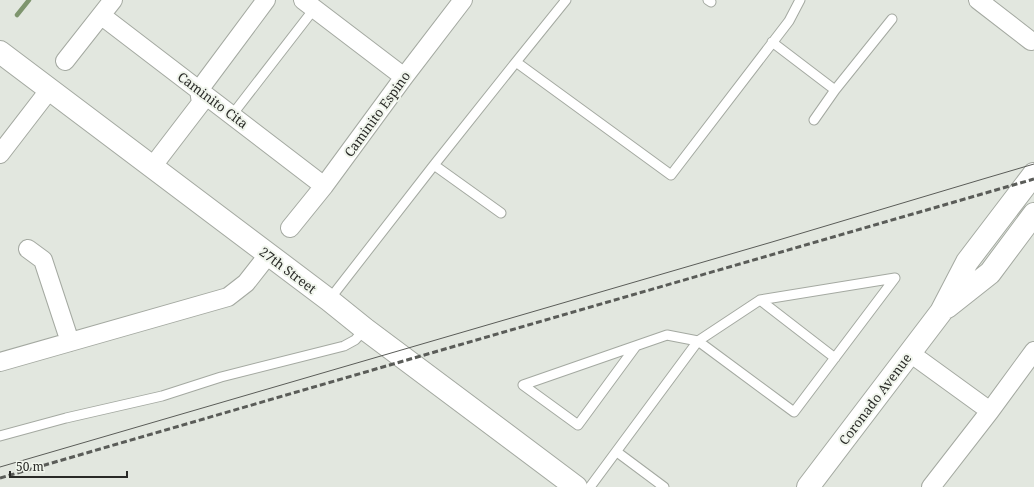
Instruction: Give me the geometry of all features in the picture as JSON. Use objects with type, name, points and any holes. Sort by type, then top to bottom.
[{"type":"street","points":[[65,61],[102,16],[113,0]]},
{"type":"street","points":[[152,167],[201,102],[200,90],[266,0]]},
{"type":"street","name":"Caminito Espino","points":[[290,228],[324,186],[463,0]]},
{"type":"street","points":[[978,0],[1031,40]]},
{"type":"street","points":[[309,4],[404,77]]},
{"type":"street","name":"Caminito Cita","points":[[102,16],[324,186]]},
{"type":"street","name":"27th Street","points":[[0,52],[576,487]]},
{"type":"street","points":[[0,154],[50,89]]},
{"type":"street","name":"Coronado Avenue","points":[[808,487],[941,312],[967,262],[1034,174]]},
{"type":"street","name":"Coronado Avenue","points":[[941,312],[990,273],[1034,214]]},
{"type":"street","points":[[28,249],[43,260],[70,342]]},
{"type":"street","points":[[0,362],[228,297],[246,283],[268,255]]},
{"type":"street","points":[[931,487],[1034,351]]},
{"type":"street","points":[[910,353],[990,411]]},
{"type":"lane","points":[[329,300],[434,165],[566,0]]},
{"type":"lane","points":[[516,62],[671,175],[788,21],[800,0]]},
{"type":"lane","points":[[232,115],[309,4]]},
{"type":"lane","points":[[814,120],[892,19]]},
{"type":"lane","points":[[772,42],[836,90]]},
{"type":"lane","points":[[434,165],[501,213]]},
{"type":"lane","points":[[590,487],[698,341],[760,300],[895,278],[794,412],[698,341],[668,335],[620,351],[523,385],[578,425],[636,346]]},
{"type":"lane","points":[[760,300],[835,358]]},
{"type":"lane","points":[[0,436],[66,418],[162,396],[221,377],[344,346],[355,340],[365,329]]},
{"type":"lane","points":[[617,452],[664,487]]},
{"type":"waterway","points":[[17,15],[29,0]]},
{"type":"tram line","points":[[0,467],[1034,164]]},
{"type":"railway","points":[[0,478],[1034,179]]}]
